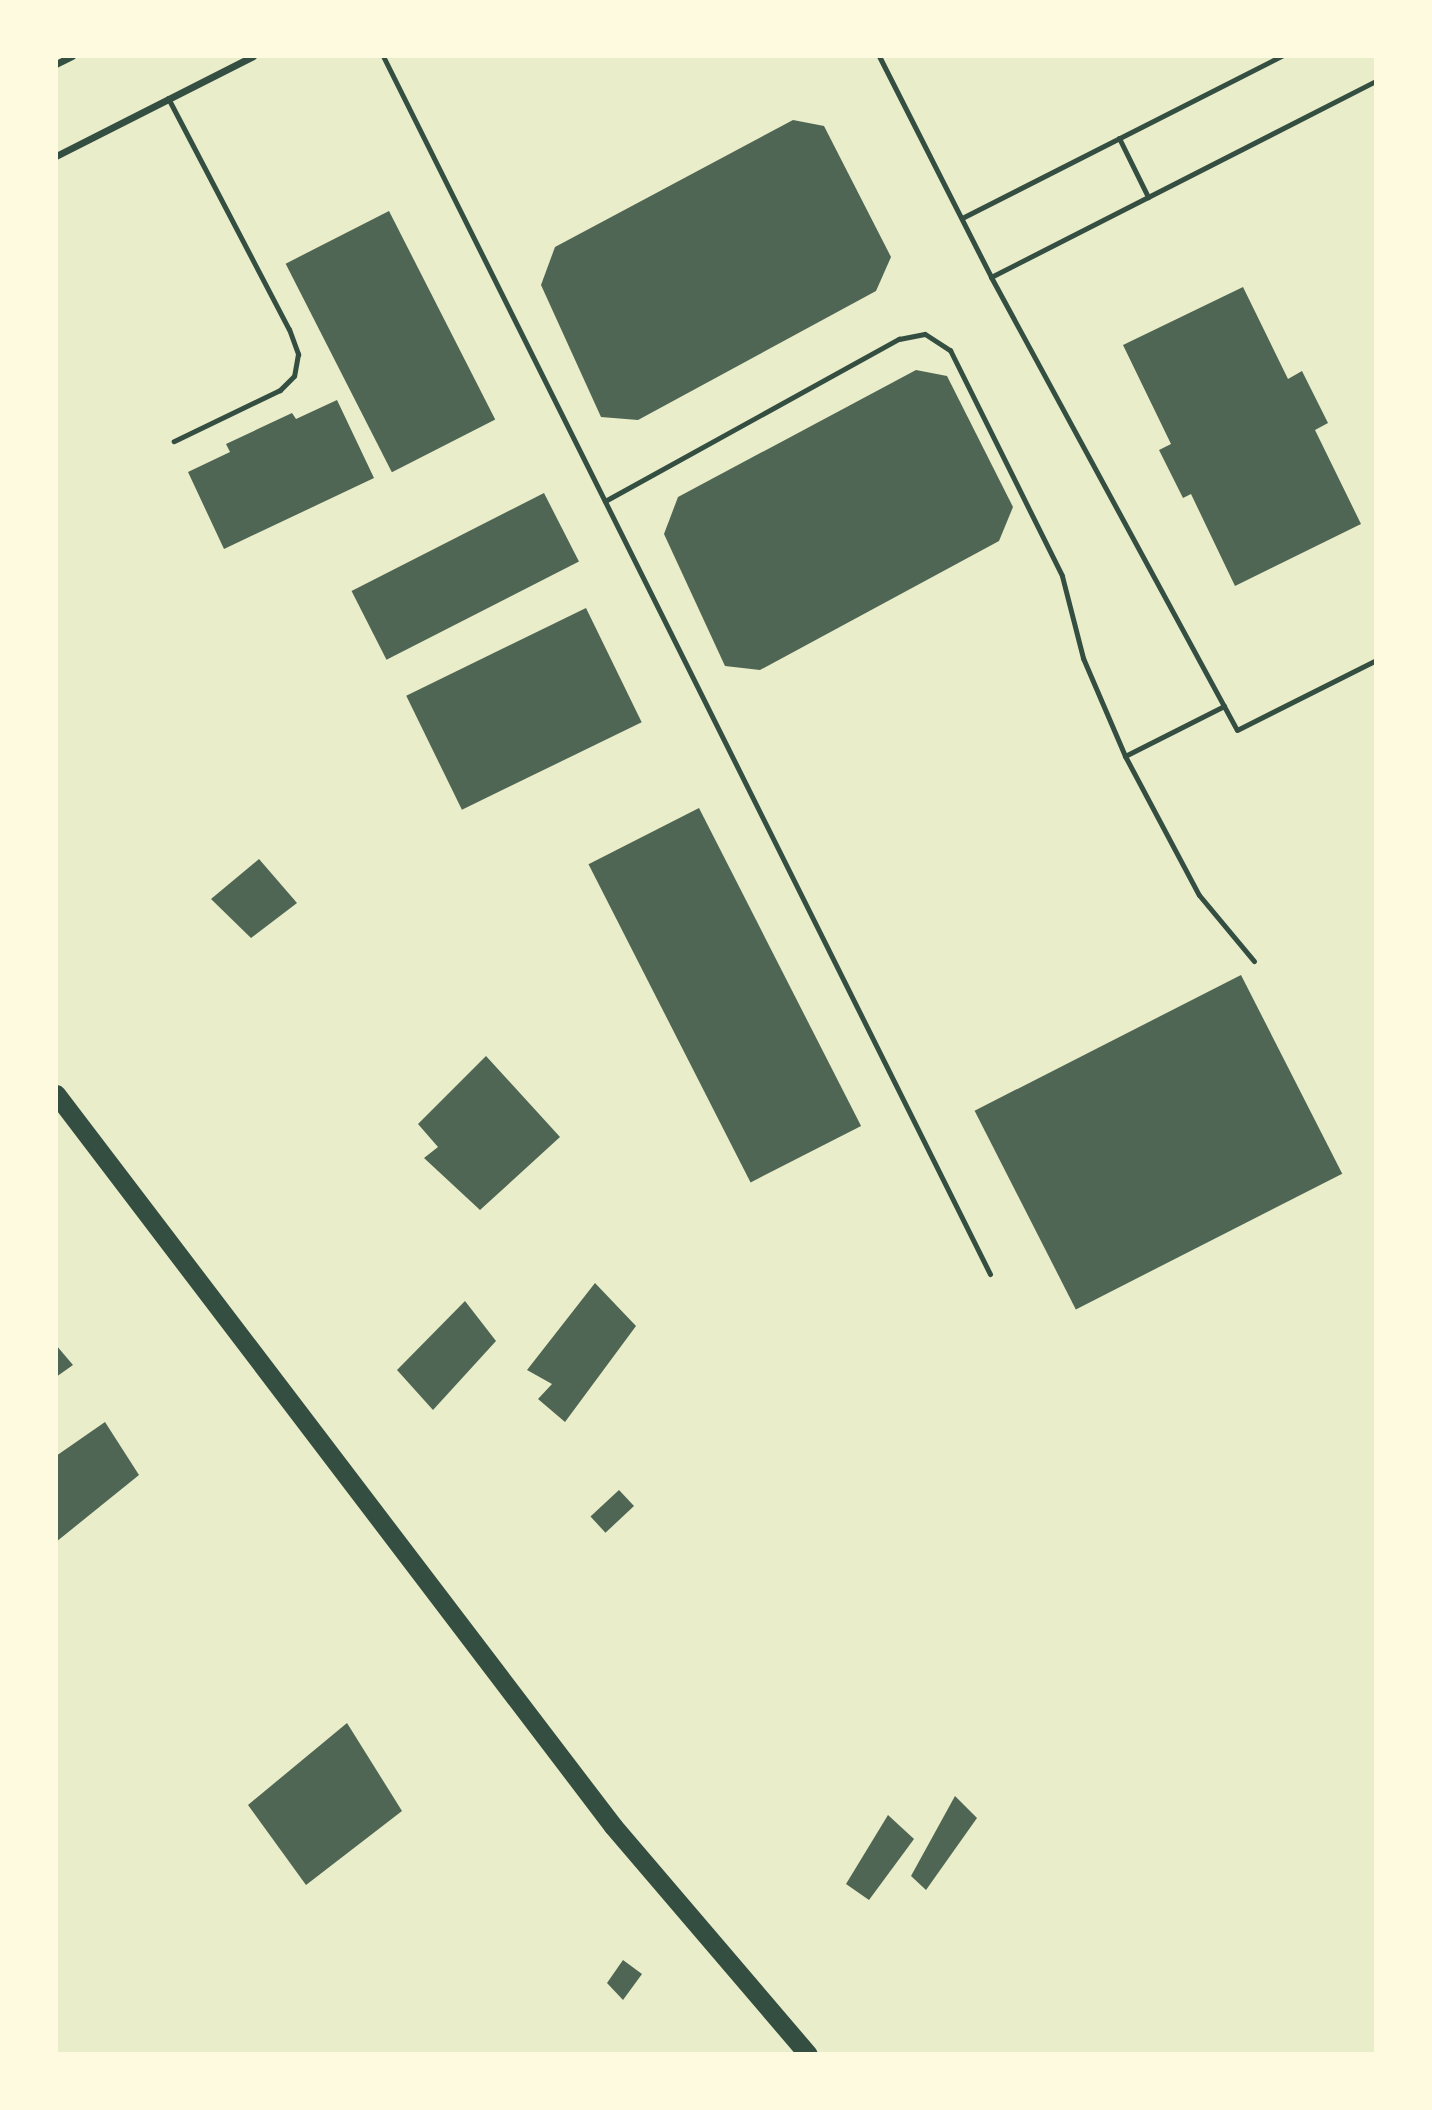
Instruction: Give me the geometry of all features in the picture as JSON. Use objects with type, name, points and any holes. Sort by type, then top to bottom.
[{"type":"highway","points":[[56,1094],[613,1826],[808,2054]]},
{"type":"street","points":[[56,64],[72,56]]},
{"type":"street","points":[[56,156],[253,56]]},
{"type":"lane","points":[[383,56],[990,1274]]},
{"type":"lane","points":[[880,56],[991,276],[1237,730],[1376,660]]},
{"type":"lane","points":[[962,218],[1282,56]]},
{"type":"lane","points":[[991,276],[1376,81]]},
{"type":"lane","points":[[168,98],[289,329],[298,354],[294,376],[280,390],[174,441]]},
{"type":"lane","points":[[1119,138],[1148,197]]},
{"type":"lane","points":[[605,501],[899,338],[925,334],[950,350],[1062,576],[1083,658],[1125,756],[1199,895],[1254,961]]},
{"type":"lane","points":[[1125,756],[1224,706]]},
{"type":"building","points":[[793,120],[824,126],[891,257],[876,291],[638,420],[601,417],[541,285],[555,247]]},
{"type":"building","points":[[389,211],[495,419],[392,472],[286,264]]},
{"type":"building","points":[[1243,287],[1288,379],[1302,371],[1328,423],[1315,430],[1361,524],[1235,586],[1191,494],[1183,498],[1159,450],[1171,444],[1123,345]]},
{"type":"building","points":[[916,370],[947,376],[1013,507],[999,541],[760,670],[725,666],[664,534],[678,497]]},
{"type":"building","points":[[337,400],[374,478],[224,549],[188,472],[230,452],[226,444],[292,413],[296,419]]},
{"type":"building","points":[[544,493],[579,562],[386,660],[352,591]]},
{"type":"building","points":[[586,608],[642,722],[462,810],[406,696]]},
{"type":"building","points":[[699,808],[861,1126],[751,1182],[589,864]]},
{"type":"building","points":[[259,859],[297,903],[251,938],[211,899]]},
{"type":"building","points":[[1241,975],[1342,1174],[1076,1309],[975,1111]]},
{"type":"building","points":[[486,1056],[560,1137],[480,1210],[424,1158],[438,1147],[418,1124]]},
{"type":"building","points":[[595,1283],[636,1326],[565,1422],[538,1399],[552,1384],[527,1370]]},
{"type":"building","points":[[465,1301],[496,1341],[433,1410],[397,1370]]},
{"type":"building","points":[[56,1345],[73,1365],[56,1377]]},
{"type":"building","points":[[105,1422],[139,1475],[56,1542],[56,1456]]},
{"type":"building","points":[[619,1490],[634,1506],[605,1533],[590,1517]]},
{"type":"building","points":[[347,1723],[402,1811],[306,1885],[248,1805]]},
{"type":"building","points":[[955,1796],[977,1818],[926,1890],[911,1876]]},
{"type":"building","points":[[888,1815],[914,1839],[869,1900],[846,1884]]},
{"type":"building","points":[[623,1960],[642,1974],[623,2000],[607,1983]]}]
